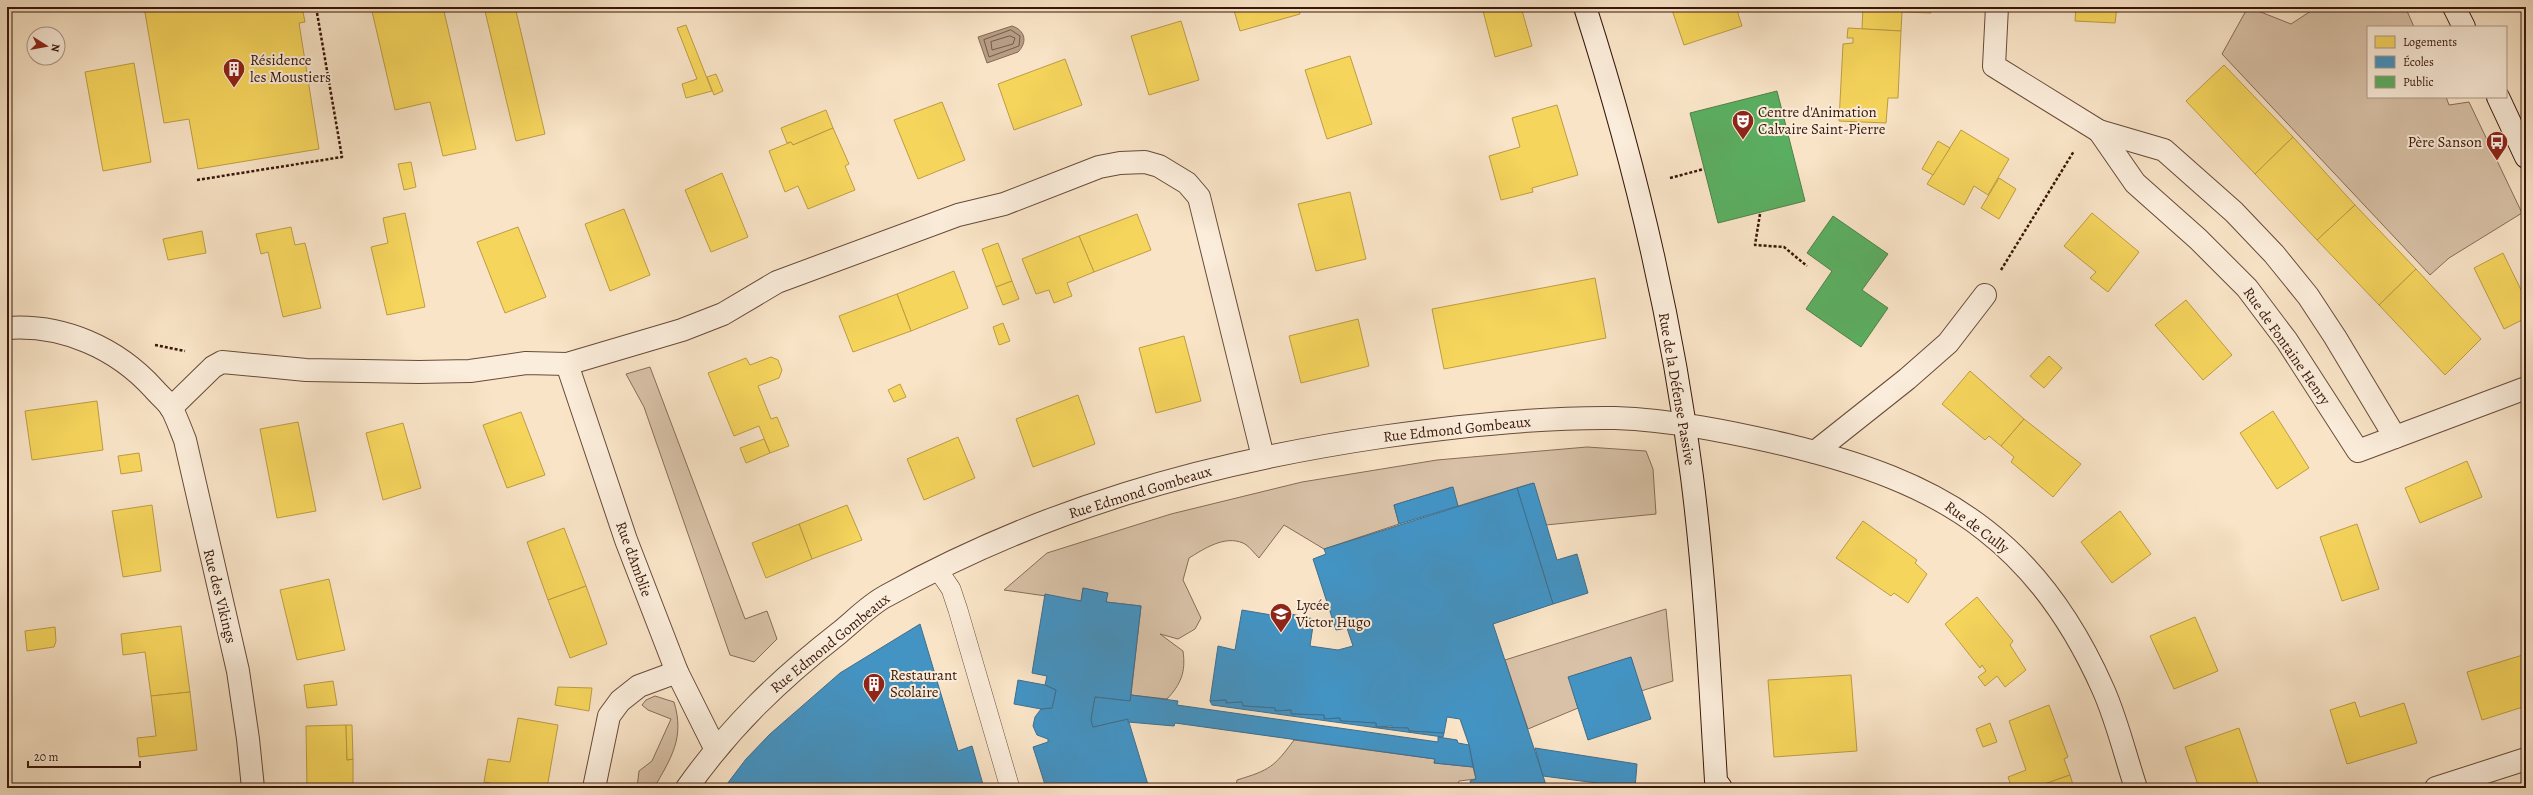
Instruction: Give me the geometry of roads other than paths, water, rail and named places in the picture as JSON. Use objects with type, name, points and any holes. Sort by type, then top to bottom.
[{"type":"street","name":"Rue de la Défense Passive","points":[[1585,7],[1616,104],[1640,200],[1664,307],[1685,426],[1692,478],[1702,581],[1716,786]]},
{"type":"street","name":"Rue de Fontaine Henry","points":[[1997,7],[1994,66],[2095,128],[2164,150],[2234,212],[2264,244],[2308,296],[2395,437]]},
{"type":"street","points":[[2454,7],[2464,26]]},
{"type":"street","points":[[2498,98],[2526,157]]},
{"type":"street","name":"Rue de Fontaine Henry","points":[[2095,128],[2135,183],[2198,239],[2247,288],[2287,341],[2358,451],[2526,388]]},
{"type":"street","points":[[7,328],[41,329],[68,334],[95,344],[144,378],[172,408],[213,367],[222,362],[306,370],[419,372],[470,371],[526,363],[567,364],[682,330],[723,314],[777,282],[958,215],[1004,204],[1099,167],[1120,162],[1146,162],[1171,171],[1187,183],[1199,198],[1262,457]]},
{"type":"street","points":[[1815,452],[1908,379],[1948,343],[1985,295]]},
{"type":"street","name":"Rue d'Amblie","points":[[567,364],[626,540],[677,672],[715,748]]},
{"type":"street","name":"Rue des Vikings","points":[[172,408],[185,440],[238,671],[248,739],[253,788]]},
{"type":"street","name":"Rue Edmond Gombeaux","points":[[687,788],[715,748],[795,668],[884,596],[1005,538],[1096,503],[1181,476],[1262,457],[1430,430],[1540,420],[1615,418],[1685,426]]},
{"type":"street","name":"Rue de Cully","points":[[1685,426],[1725,432],[1815,452],[1906,482],[1930,494],[1986,530],[2024,565],[2050,595],[2075,633],[2105,692],[2136,788]]},
{"type":"street","points":[[594,788],[609,716],[620,701],[639,686],[677,672]]},
{"type":"street","points":[[2436,788],[2526,760]]},
{"type":"lane","points":[[938,570],[950,589],[958,610],[1010,788]]},
{"type":"water","points":[[1012,26],[1020,30],[1024,37],[1021,48],[1018,52],[987,63],[978,37]]},
{"type":"place","name":"Résidence les Moustiers","points":[[234,88]]},
{"type":"place","name":"Centre d'Animation Calvaire Saint-Pierre","points":[[1743,140]]},
{"type":"place","name":"Père Sanson","points":[[2497,162]]},
{"type":"place","name":"Lycée Victor Hugo","points":[[1281,634]]},
{"type":"place","name":"Restaurant Scolaire","points":[[874,704]]}]
